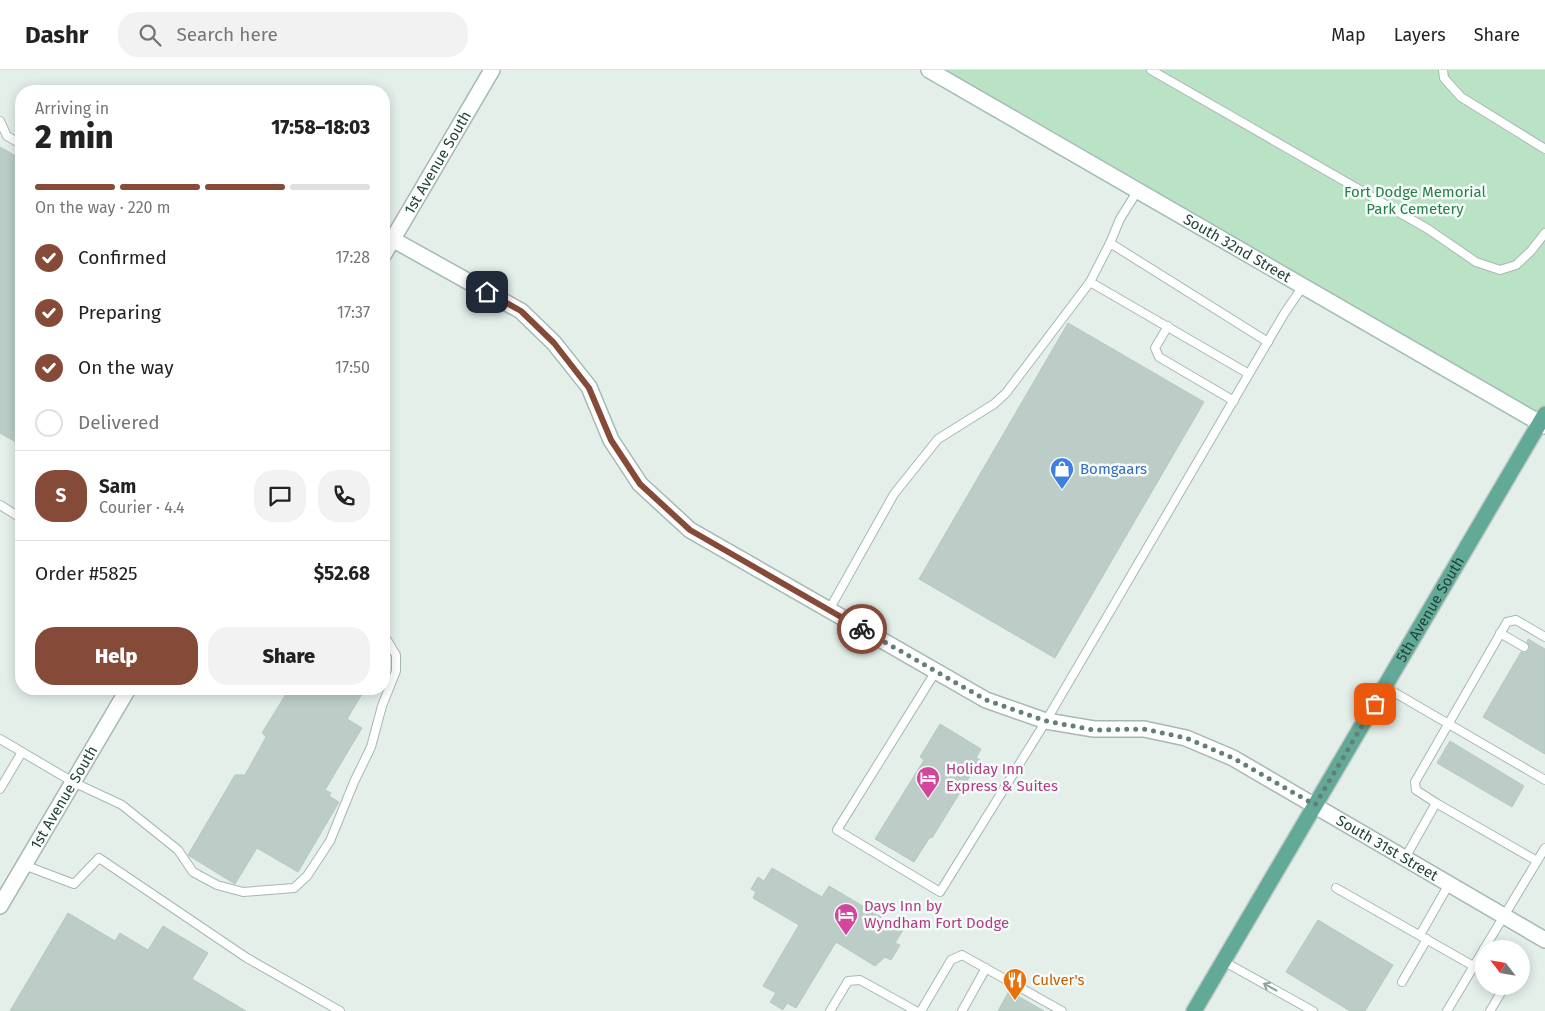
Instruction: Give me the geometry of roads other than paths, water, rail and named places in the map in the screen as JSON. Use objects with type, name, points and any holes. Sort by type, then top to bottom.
[{"type":"main road","name":"5th Avenue South","points":[[1194,1011],[1543,421]]},
{"type":"street","name":"1st Avenue South","points":[[390,243],[492,70]]},
{"type":"street","name":"South 32nd Street","points":[[929,70],[1303,286],[1543,421]]},
{"type":"street","name":"South 31st Street","points":[[392,239],[521,311],[554,343],[589,388],[611,440],[640,484],[690,530],[986,700],[1046,721],[1094,730],[1144,729],[1186,738],[1233,758],[1545,940]]},
{"type":"street","name":"1st Avenue South","points":[[2,898],[24,865],[124,695]]},
{"type":"lane","points":[[1151,70],[1428,228],[1476,262],[1500,270],[1516,265],[1531,251],[1545,232]]},
{"type":"lane","points":[[1443,70],[1444,78],[1461,97],[1545,149]]},
{"type":"lane","points":[[0,120],[7,136],[15,141]]},
{"type":"lane","points":[[829,610],[894,494],[938,439],[994,404],[1006,393],[1090,282],[1120,219],[1138,190]]},
{"type":"lane","points":[[1110,243],[1268,342]]},
{"type":"lane","points":[[1090,282],[1249,374]]},
{"type":"lane","points":[[936,671],[837,830],[940,892],[1046,721],[1249,374],[1303,286]]},
{"type":"lane","points":[[1168,326],[1155,348],[1159,356],[1234,401]]},
{"type":"lane","points":[[0,505],[15,514]]},
{"type":"lane","points":[[1537,861],[1436,803],[1416,790],[1415,782],[1507,622],[1516,620],[1545,637]]},
{"type":"lane","points":[[1500,633],[1524,647]]},
{"type":"lane","points":[[390,645],[396,656],[396,671],[390,686]]},
{"type":"lane","points":[[1385,687],[1545,780]]},
{"type":"lane","points":[[0,739],[73,782],[122,805],[178,850],[193,872],[217,886],[243,892],[294,888],[307,876],[330,841],[354,782],[371,747],[386,695]]},
{"type":"lane","points":[[0,789],[22,752]]},
{"type":"lane","points":[[1405,858],[1436,803]]},
{"type":"lane","points":[[1489,940],[1545,848]]},
{"type":"lane","points":[[24,865],[74,884],[99,858],[247,958],[340,1011]]},
{"type":"lane","points":[[1402,982],[1449,884]]},
{"type":"lane","points":[[1336,888],[1474,966],[1447,1011]]},
{"type":"lane","points":[[921,1011],[951,960],[962,955],[1062,1011]]},
{"type":"lane","points":[[1224,961],[1313,1011]]},
{"type":"lane","points":[[962,1011],[986,968]]},
{"type":"lane","points":[[830,1011],[848,981],[860,980],[916,1011]]},
{"type":"lane","points":[[1490,1011],[1499,995]]},
{"type":"place","name":"Bomgaars","points":[[1062,490]]},
{"type":"place","name":"Holiday Inn Express & Suites","points":[[928,799]]},
{"type":"place","name":"Days Inn by Wyndham Fort Dodge","points":[[846,936]]},
{"type":"place","name":"Culver's","points":[[1015,1001]]},
{"type":"park label","name":"Fort Dodge Memorial Park Cemetery","points":[[1415,200]]}]
